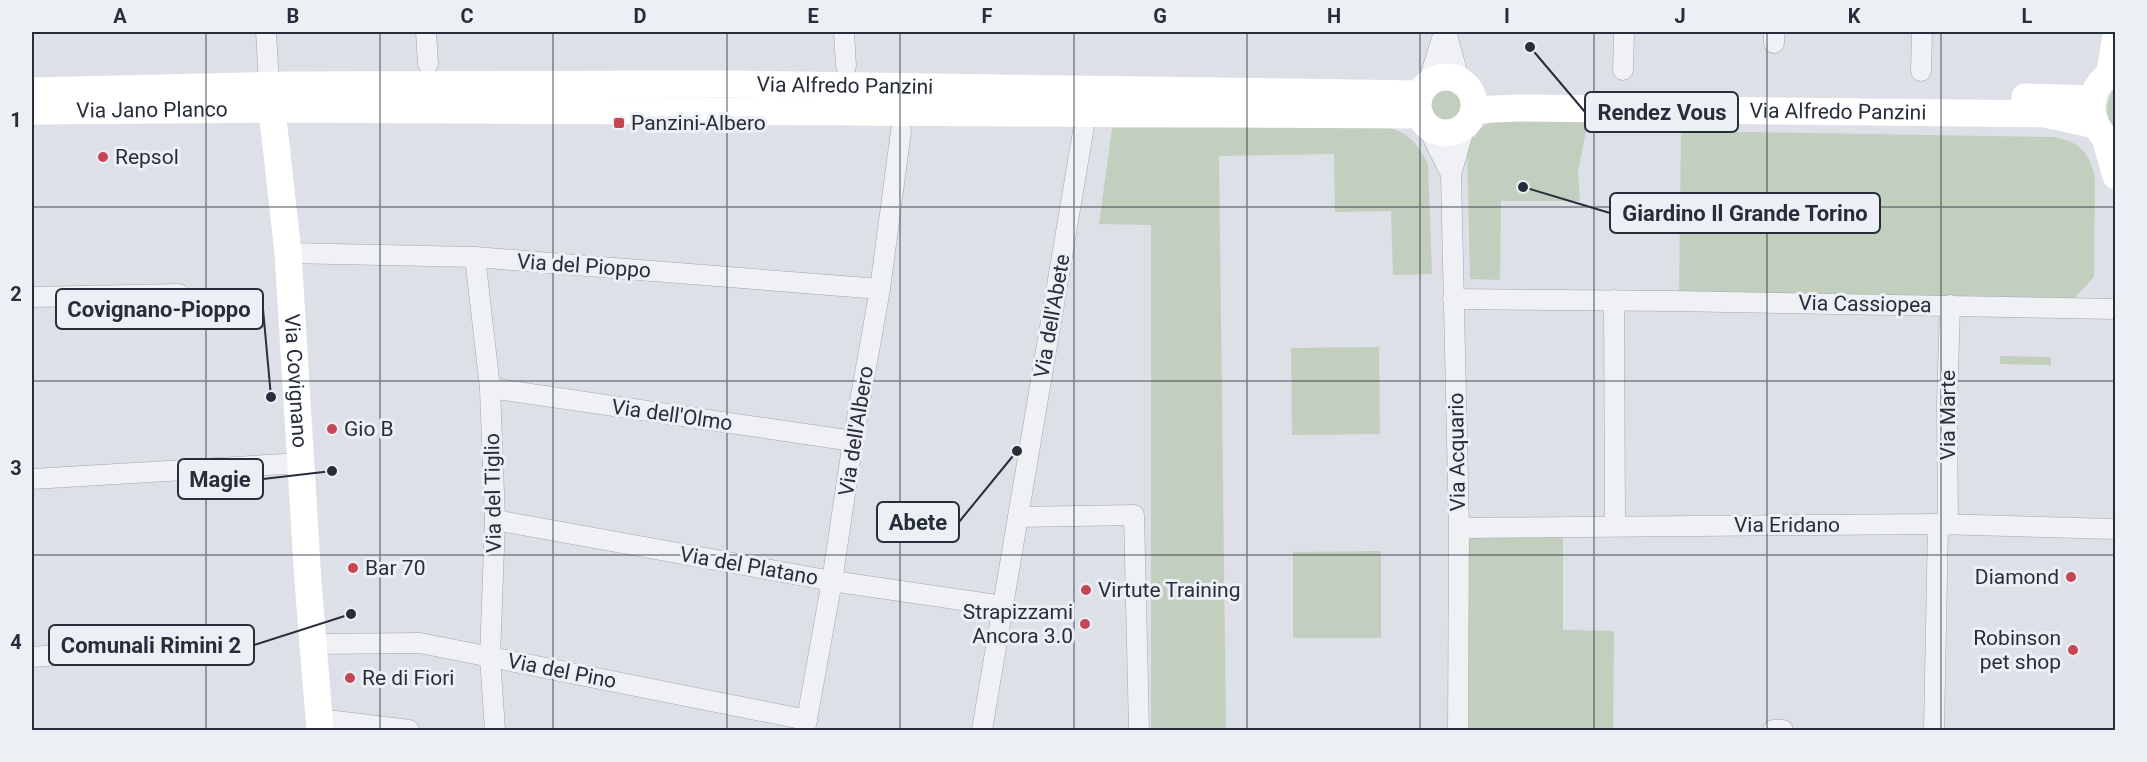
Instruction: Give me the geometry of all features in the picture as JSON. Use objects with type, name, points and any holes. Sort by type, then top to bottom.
[{"type":"main road","points":[[2115,35],[2113,72],[2099,85],[2102,128],[2115,176]]},
{"type":"main road","name":"Via Alfredo Panzini","points":[[1447,76],[1467,102],[1455,131],[1445,133],[1436,131],[1424,104],[1436,78],[1447,76]]},
{"type":"main road","name":"Via Alfredo Panzini","points":[[271,97],[730,84],[1424,104]]},
{"type":"main road","name":"Via Jano Planco","points":[[32,91],[271,97]]},
{"type":"main road","name":"Via Alfredo Panzini","points":[[1467,102],[1969,96],[2102,128]]},
{"type":"main road","name":"Via Jano Planco","points":[[32,111],[271,97]]},
{"type":"main road","name":"Via Alfredo Panzini","points":[[271,97],[1086,114],[1424,104]]},
{"type":"main road","name":"Via Covignano","points":[[271,97],[288,254],[320,725]]},
{"type":"street","name":"Via Covignano","points":[[266,32],[271,97]]},
{"type":"street","points":[[426,32],[428,64]]},
{"type":"street","points":[[844,32],[846,66]]},
{"type":"street","points":[[1445,32],[1467,102]]},
{"type":"street","points":[[1424,104],[1445,32]]},
{"type":"street","points":[[1623,70],[1624,32]]},
{"type":"street","points":[[1921,71],[1922,32]]},
{"type":"street","name":"Via Acquario","points":[[1458,730],[1459,528],[1451,174],[1467,102]]},
{"type":"street","name":"Via Acquario","points":[[1424,104],[1451,174]]},
{"type":"street","name":"Via dell'Abete","points":[[982,730],[1086,114]]},
{"type":"street","name":"Via dell'Albero","points":[[806,725],[880,289],[901,131]]},
{"type":"street","name":"Via del Pioppo","points":[[288,254],[474,257],[880,289]]},
{"type":"street","name":"Via del Tiglio","points":[[474,257],[490,388],[495,520],[490,657],[495,730]]},
{"type":"street","points":[[32,297],[178,294]]},
{"type":"street","name":"Via Cassiopea","points":[[1453,299],[2115,309]]},
{"type":"street","points":[[1614,300],[1615,526]]},
{"type":"street","name":"Via Marte","points":[[1934,730],[1950,305]]},
{"type":"street","name":"Via dell'Olmo","points":[[490,388],[853,441]]},
{"type":"street","points":[[32,479],[301,464]]},
{"type":"street","points":[[1018,517],[1134,515],[1139,730]]},
{"type":"street","name":"Via del Platano","points":[[495,520],[832,581],[1003,606]]},
{"type":"street","name":"Via Eridano","points":[[1459,528],[1943,524],[2115,529]]},
{"type":"street","name":"Via del Pino","points":[[314,644],[420,643],[806,725]]},
{"type":"street","points":[[32,657],[125,650]]},
{"type":"street","points":[[320,725],[409,730]]},
{"type":"street","points":[[1773,730],[1783,730]]},
{"type":"green space","points":[[2115,87],[2115,129],[2109,119],[2107,108]]},
{"type":"green space","points":[[1447,89],[1458,94],[1463,105],[1458,116],[1447,121],[1436,116],[1431,105],[1436,94]]},
{"type":"green space","points":[[1495,120],[1588,121],[1578,171],[1580,201],[1501,201],[1500,280],[1470,279],[1467,145],[1483,126]]},
{"type":"green space","points":[[1382,126],[1410,138],[1420,149],[1428,164],[1432,274],[1393,275],[1391,211],[1335,212],[1334,154],[1219,156],[1226,730],[1151,730],[1151,225],[1099,224],[1112,128]]},
{"type":"green space","points":[[1681,131],[2053,137],[2062,139],[2077,145],[2082,150],[2093,171],[2095,180],[2094,277],[2074,298],[1679,292]]},
{"type":"green space","points":[[1379,347],[1380,434],[1292,435],[1291,348]]},
{"type":"green space","points":[[2000,356],[2051,357],[2051,365],[2000,364]]},
{"type":"green space","points":[[1468,536],[1563,536],[1563,630],[1614,631],[1613,730],[1469,730]]},
{"type":"green space","points":[[1381,551],[1381,638],[1293,638],[1293,552]]},
{"type":"place","name":"Rendez Vous","points":[[1530,47]]},
{"type":"place","name":"Panzini-Albero","points":[[619,123]]},
{"type":"place","name":"Repsol","points":[[103,157]]},
{"type":"place","name":"Giardino Il Grande Torino","points":[[1523,187]]},
{"type":"place","name":"Covignano-Pioppo","points":[[271,397]]},
{"type":"place","name":"Gio B","points":[[332,429]]},
{"type":"place","name":"Abete","points":[[1017,451]]},
{"type":"place","name":"Magie","points":[[332,471]]},
{"type":"place","name":"Bar 70","points":[[353,568]]},
{"type":"place","name":"Diamond","points":[[2071,577]]},
{"type":"place","name":"Virtute Training","points":[[1086,590]]},
{"type":"place","name":"Comunali Rimini 2","points":[[351,614]]},
{"type":"place","name":"Strapizzami Ancora 3.0","points":[[1085,624]]},
{"type":"place","name":"Robinson pet shop","points":[[2073,650]]},
{"type":"place","name":"Re di Fiori","points":[[350,678]]}]
